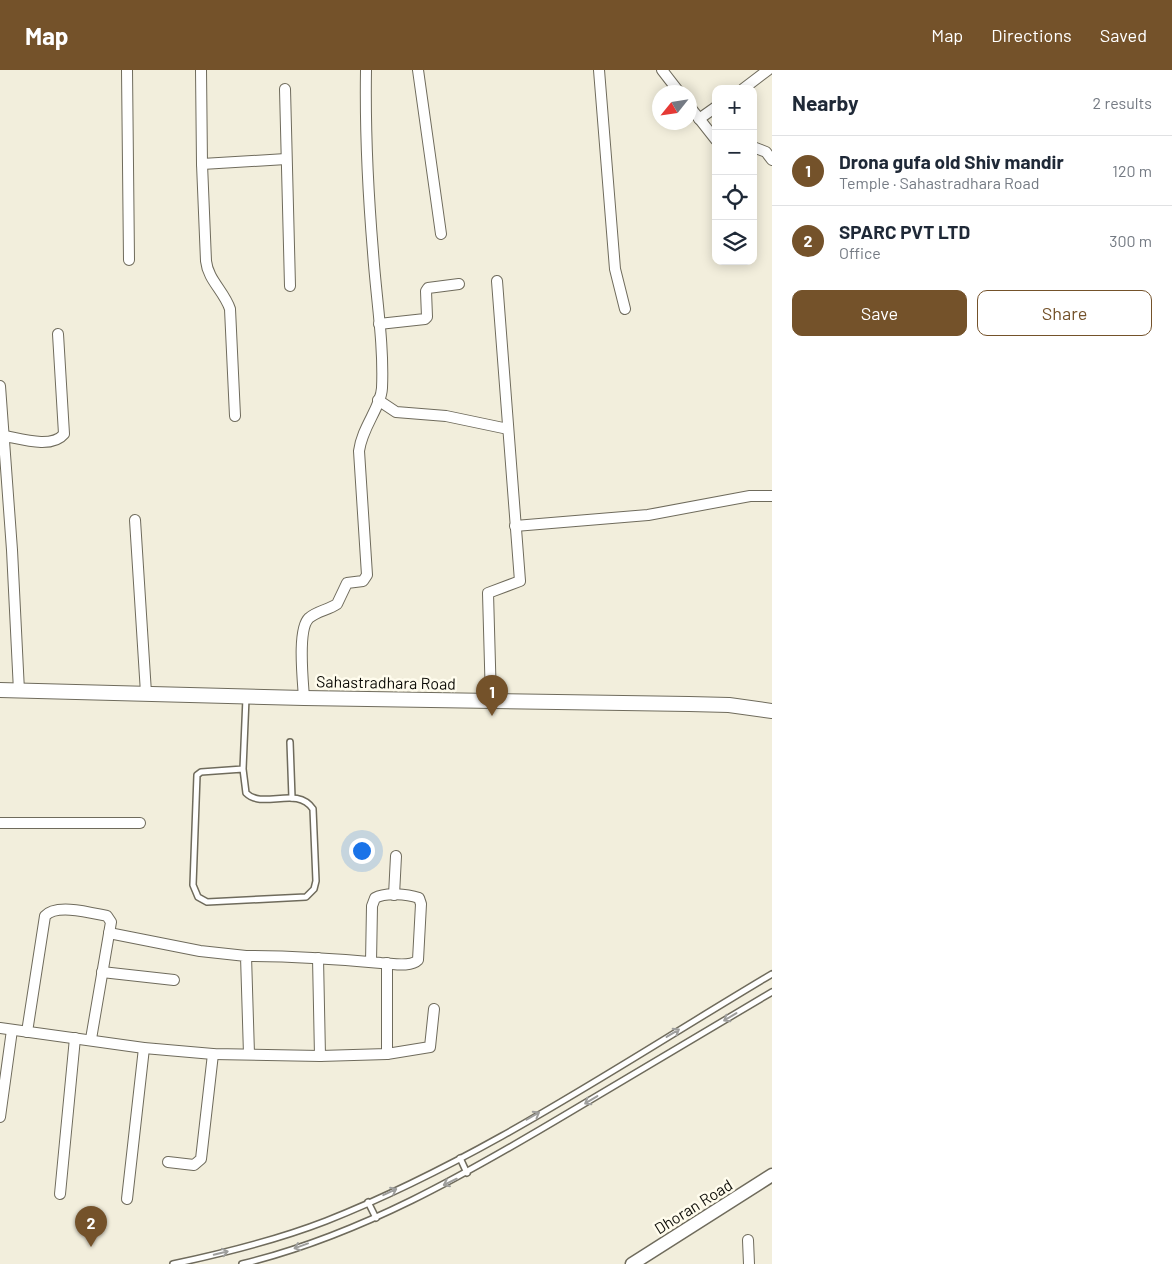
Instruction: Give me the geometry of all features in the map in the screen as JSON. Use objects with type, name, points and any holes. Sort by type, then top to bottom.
[{"type":"main road","name":"Sahastradhara Road","points":[[0,690],[246,697],[709,705],[772,711]]},
{"type":"street","points":[[127,70],[129,260]]},
{"type":"street","points":[[201,70],[202,164],[207,268],[226,299],[231,316],[235,416]]},
{"type":"street","points":[[304,698],[303,631],[306,622],[315,614],[337,604],[348,583],[361,582],[366,578],[359,451],[361,435],[378,400],[382,387],[373,251],[366,70]]},
{"type":"street","points":[[418,70],[441,234]]},
{"type":"street","points":[[600,70],[614,269],[625,309]]},
{"type":"street","points":[[662,70],[674,85]]},
{"type":"street","points":[[748,85],[768,70]]},
{"type":"street","points":[[285,89],[290,286]]},
{"type":"street","points":[[699,119],[712,111]]},
{"type":"street","points":[[697,116],[712,135]]},
{"type":"street","points":[[757,149],[766,152],[772,160]]},
{"type":"street","points":[[202,164],[286,159]]},
{"type":"street","points":[[491,701],[488,593],[520,581],[497,282]]},
{"type":"street","points":[[379,324],[425,319],[427,316],[426,291],[428,288],[459,284]]},
{"type":"street","points":[[5,436],[41,442],[56,441],[64,434],[58,334]]},
{"type":"street","points":[[0,386],[0,403],[5,436],[20,691]]},
{"type":"street","points":[[378,400],[396,412],[446,416],[508,429]]},
{"type":"street","points":[[515,526],[614,519],[750,496],[772,496]]},
{"type":"street","points":[[135,520],[146,693]]},
{"type":"street","points":[[0,823],[140,823]]},
{"type":"street","points":[[394,895],[396,856]]},
{"type":"street","points":[[110,933],[200,951],[246,956],[318,958],[371,962],[386,963],[414,963],[418,960],[420,946],[420,900],[416,896],[380,895],[373,902],[371,962]]},
{"type":"street","points":[[28,1032],[44,921],[47,914],[64,910],[107,916],[111,922],[91,1039]]},
{"type":"street","points":[[246,956],[249,1054]]},
{"type":"street","points":[[318,958],[320,1056]]},
{"type":"street","points":[[386,963],[387,1054]]},
{"type":"street","points":[[102,972],[174,980]]},
{"type":"street","points":[[0,1028],[91,1039],[144,1048],[213,1054],[320,1056],[387,1054],[430,1047],[434,1010]]},
{"type":"street","points":[[0,1117],[12,1030]]},
{"type":"street","points":[[60,1194],[75,1038]]},
{"type":"street","points":[[127,1199],[144,1048]]},
{"type":"street","points":[[168,1162],[194,1165],[200,1160],[213,1054]]},
{"type":"street","name":"Dhoran Road","points":[[632,1264],[772,1175]]},
{"type":"street","points":[[748,1240],[749,1264]]},
{"type":"lane","points":[[243,769],[201,772],[197,775],[193,889],[201,900],[214,902],[256,898],[302,898],[312,893],[316,881],[313,809],[305,801],[292,798],[251,797],[245,788],[243,769],[246,697]]},
{"type":"lane","points":[[290,742],[292,798]]},
{"type":"lane","points":[[173,1264],[265,1242],[324,1222],[460,1158],[772,974]]},
{"type":"lane","points":[[242,1264],[268,1258],[376,1218],[467,1173],[772,992]]},
{"type":"lane","points":[[460,1158],[467,1173]]},
{"type":"lane","points":[[368,1202],[376,1218]]},
{"type":"place","name":"Drona gufa old Shiv mandir","points":[[492,716]]},
{"type":"place","name":"SPARC PVT LTD","points":[[91,1247]]}]
